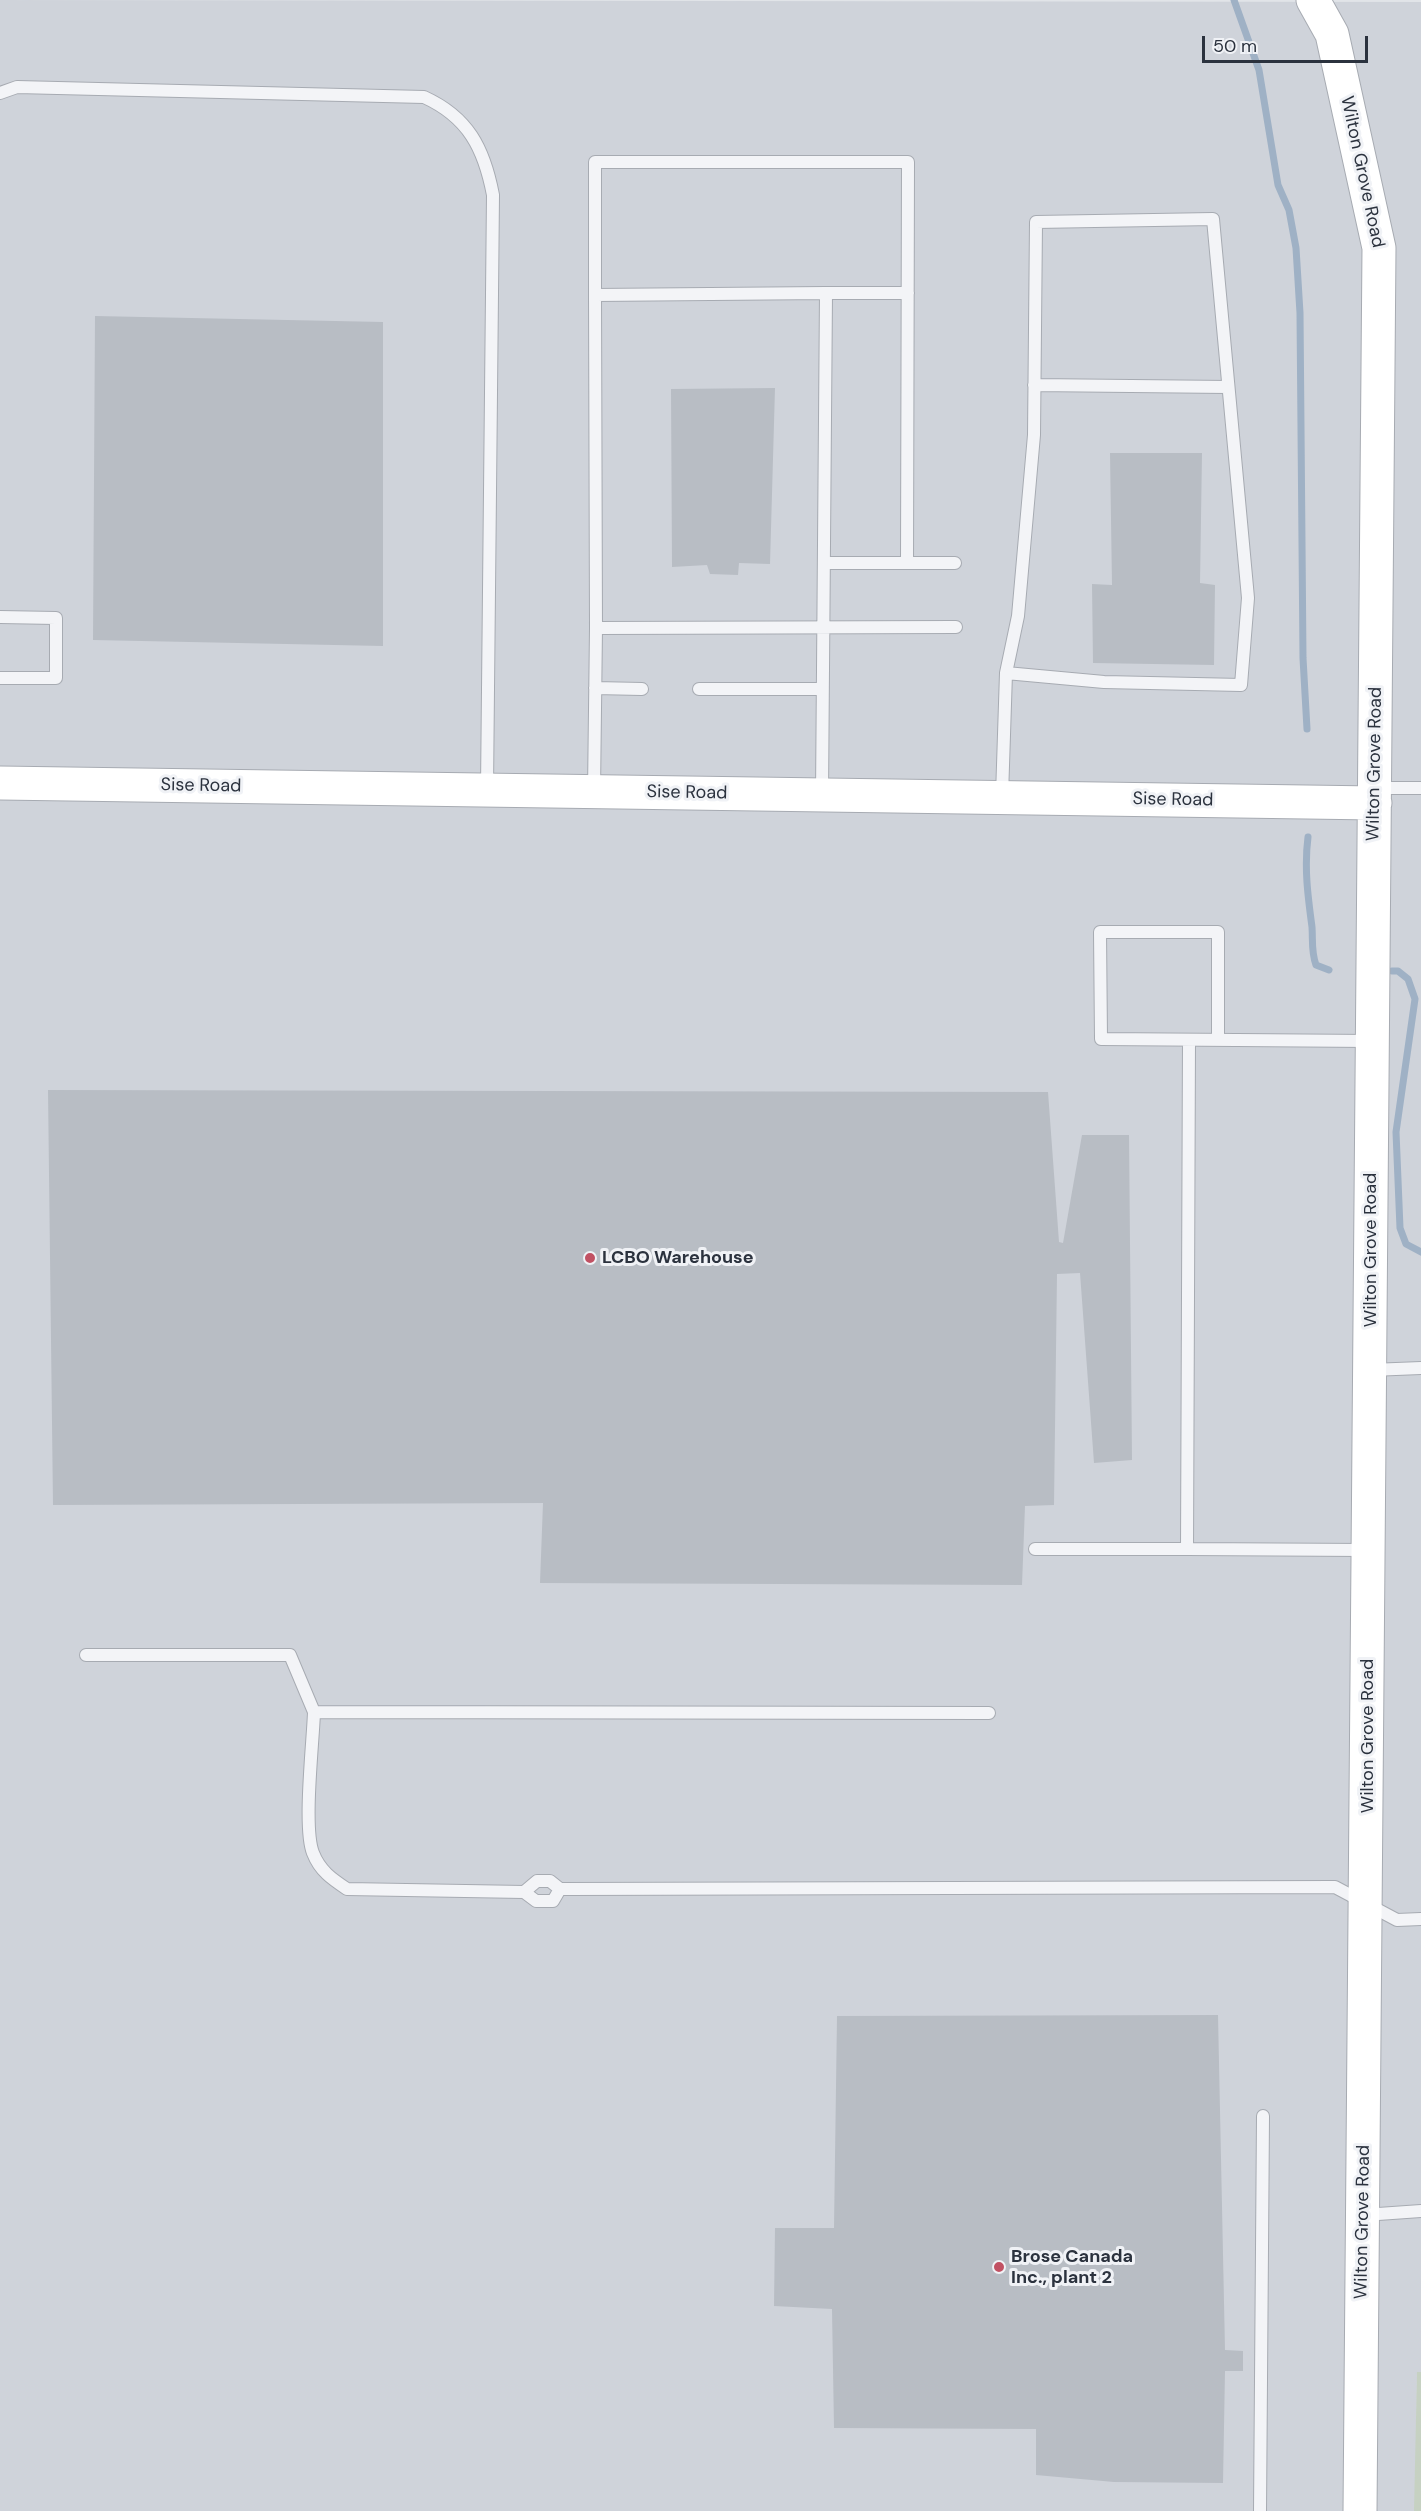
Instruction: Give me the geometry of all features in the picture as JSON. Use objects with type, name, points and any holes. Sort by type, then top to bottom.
[{"type":"main road","name":"Wilton Grove Road","points":[[1313,0],[1332,34],[1379,248],[1367,1904],[1360,2511]]},
{"type":"main road","name":"Sise Road","points":[[0,783],[1002,797],[1375,795]]},
{"type":"lane","points":[[0,93],[17,87],[423,97],[445,106],[470,131],[487,165],[493,195],[487,790]]},
{"type":"lane","points":[[594,792],[595,162],[908,162],[907,562]]},
{"type":"lane","points":[[1002,797],[1006,673],[1018,616],[1034,435],[1036,222],[1213,219],[1248,598],[1241,685],[1104,682],[1006,673]]},
{"type":"lane","points":[[822,795],[826,293]]},
{"type":"lane","points":[[595,295],[908,293]]},
{"type":"lane","points":[[1034,384],[1228,387]]},
{"type":"lane","points":[[824,563],[955,563]]},
{"type":"lane","points":[[0,617],[56,618],[56,678],[0,678]]},
{"type":"lane","points":[[596,628],[956,627]]},
{"type":"lane","points":[[595,688],[642,689]]},
{"type":"lane","points":[[699,688],[822,689]]},
{"type":"lane","points":[[1375,795],[1421,788]]},
{"type":"lane","points":[[1218,1040],[1218,932],[1100,932],[1101,1039],[1189,1040],[1372,1041]]},
{"type":"lane","points":[[1187,1549],[1189,1040]]},
{"type":"lane","points":[[1370,1370],[1421,1368]]},
{"type":"lane","points":[[1035,1549],[1368,1550]]},
{"type":"lane","points":[[86,1655],[290,1655],[314,1712],[309,1823],[312,1851],[326,1875],[348,1889],[524,1892],[536,1901],[553,1901],[560,1889]]},
{"type":"lane","points":[[314,1712],[989,1713]]},
{"type":"lane","points":[[524,1892],[537,1881],[550,1881],[560,1889],[1335,1887],[1397,1920],[1421,1919]]},
{"type":"lane","points":[[1260,2511],[1263,2116]]},
{"type":"lane","points":[[1363,2215],[1421,2211]]},
{"type":"shaded area","points":[[0,0],[1421,2],[1421,2372],[1417,2372],[1416,2511],[0,2511]]},
{"type":"green space","points":[[1417,2372],[1421,2372],[1421,2511],[1414,2511]]},
{"type":"building","points":[[95,316],[383,322],[383,646],[93,640]]},
{"type":"building","points":[[775,388],[770,564],[739,563],[738,575],[710,574],[707,565],[672,567],[671,389]]},
{"type":"building","points":[[1110,453],[1202,453],[1200,583],[1215,585],[1214,665],[1093,663],[1092,584],[1112,585]]},
{"type":"building","name":"LCBO Warehouse","points":[[48,1090],[1048,1092],[1059,1242],[1063,1243],[1082,1135],[1129,1135],[1132,1460],[1094,1463],[1080,1273],[1057,1274],[1054,1505],[1025,1506],[1022,1585],[540,1583],[543,1503],[53,1505]]},
{"type":"building","name":"Brose Canada Inc., plant 2","points":[[1218,2015],[1225,2350],[1243,2351],[1243,2371],[1225,2371],[1223,2483],[1114,2482],[1036,2475],[1036,2429],[834,2428],[832,2309],[774,2306],[775,2228],[834,2228],[837,2016]]},
{"type":"waterway","points":[[1234,0],[1259,70],[1278,185],[1289,210],[1296,248],[1300,313],[1303,658],[1307,729]]},
{"type":"waterway","points":[[1308,837],[1306,871],[1313,955],[1316,965],[1329,970]]},
{"type":"waterway","points":[[1392,971],[1398,971],[1408,979],[1415,999],[1396,1132],[1400,1228],[1406,1244],[1421,1252]]},
{"type":"place","name":"LCBO Warehouse","points":[[590,1258]]},
{"type":"place","name":"Brose Canada Inc., plant 2","points":[[999,2267]]}]
